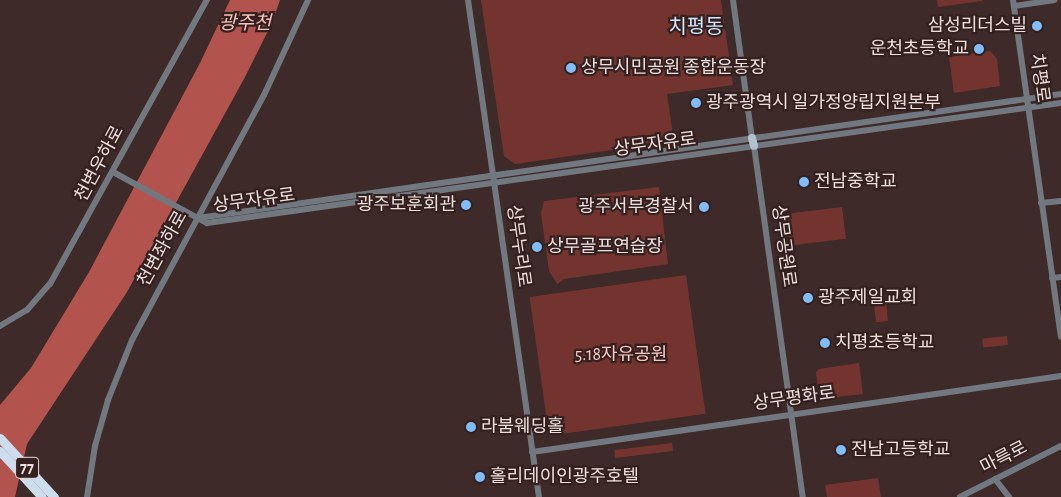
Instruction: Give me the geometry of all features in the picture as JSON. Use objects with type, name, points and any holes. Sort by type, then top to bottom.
[{"type":"highway","name":"77","points":[[0,438],[54,497]]},
{"type":"highway","name":"77","points":[[0,451],[42,497]]},
{"type":"street","name":"천변우하로","points":[[0,326],[27,310],[50,284],[207,0]]},
{"type":"street","name":"천변좌하로","points":[[87,497],[96,446],[120,366],[264,95],[308,0]]},
{"type":"street","name":"상무누리로","points":[[468,0],[539,497]]},
{"type":"street","name":"상무공원로","points":[[733,0],[803,497]]},
{"type":"street","points":[[1014,3],[1055,0]]},
{"type":"street","name":"치평로","points":[[1014,3],[1061,337]]},
{"type":"street","name":"상무자유로","points":[[198,218],[207,223],[1061,94]]},
{"type":"street","name":"상무자유로","points":[[753,142],[1061,103]]},
{"type":"street","points":[[113,172],[198,218]]},
{"type":"street","points":[[1042,203],[1061,201]]},
{"type":"street","points":[[1052,278],[1061,277]]},
{"type":"street","name":"상무평화로","points":[[532,452],[1061,376]]},
{"type":"street","name":"마륵로","points":[[960,497],[1061,446]]},
{"type":"street","points":[[995,479],[1010,497]]},
{"type":"green space","points":[[481,0],[721,0],[733,85],[667,94],[674,141],[515,164],[504,156]]},
{"type":"green space","points":[[937,0],[982,0],[982,1],[938,7]]},
{"type":"green space","points":[[990,51],[997,59],[1000,86],[954,93],[949,57]]},
{"type":"green space","points":[[659,187],[668,264],[564,279],[557,284],[549,271],[541,213],[544,201]]},
{"type":"green space","points":[[842,207],[846,239],[789,246],[785,214]]},
{"type":"green space","name":"5.18자유공원","points":[[686,275],[705,414],[549,436],[530,297]]},
{"type":"green space","points":[[886,302],[888,321],[876,322],[874,303]]},
{"type":"green space","points":[[1007,336],[1008,345],[983,348],[982,339]]},
{"type":"green space","points":[[859,363],[863,394],[827,398],[826,392],[819,393],[816,372],[819,369]]},
{"type":"green space","points":[[672,443],[673,451],[615,458],[614,450]]},
{"type":"green space","points":[[878,478],[881,497],[827,497],[825,485]]},
{"type":"water","name":"광주천","points":[[230,0],[280,0],[272,23],[245,77],[127,292],[27,444],[15,497],[0,497],[0,405],[31,368],[89,272],[200,63]]},
{"type":"place","name":"삼성리더스빌","points":[[1037,26]]},
{"type":"place","name":"운천초등학교","points":[[979,49]]},
{"type":"place","name":"상무시민공원 종합운동장","points":[[571,68]]},
{"type":"place","name":"광주광역시 일가정양립지원본부","points":[[696,103]]},
{"type":"place","name":"전남중학교","points":[[804,182]]},
{"type":"place","name":"광주보훈회관","points":[[466,205]]},
{"type":"place","name":"광주서부경찰서","points":[[704,207]]},
{"type":"place","name":"상무골프연습장","points":[[537,247]]},
{"type":"place","name":"광주제일교회","points":[[808,298]]},
{"type":"place","name":"치평초등학교","points":[[825,343]]},
{"type":"place","name":"라붐웨딩홀","points":[[471,427]]},
{"type":"place","name":"전남고등학교","points":[[841,450]]},
{"type":"place","name":"홀리데이인광주호텔","points":[[480,477]]},
{"type":"district","name":"치평동","points":[[696,27]]}]
